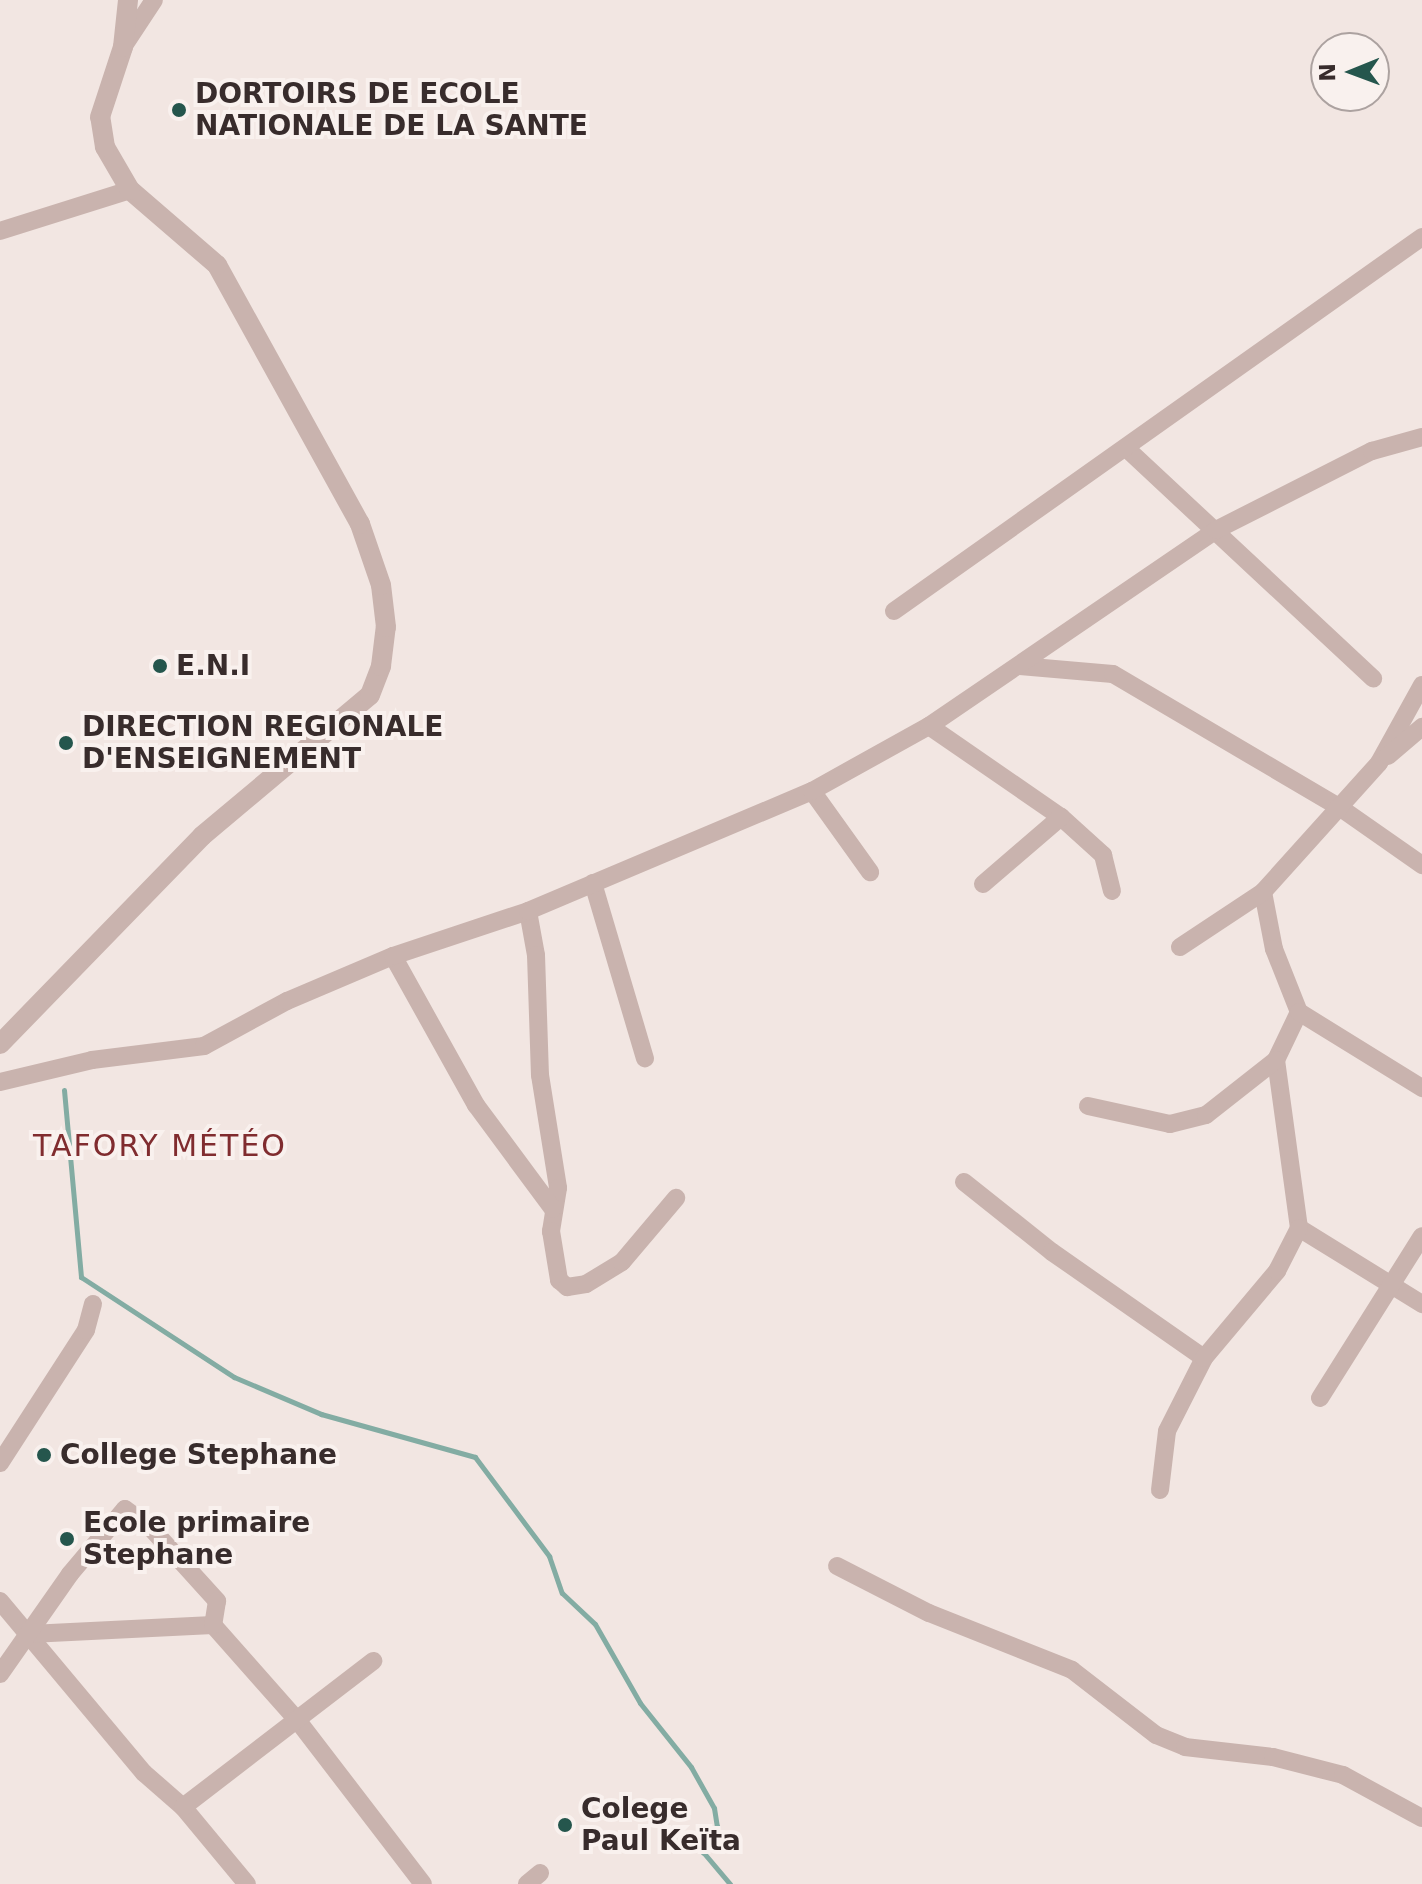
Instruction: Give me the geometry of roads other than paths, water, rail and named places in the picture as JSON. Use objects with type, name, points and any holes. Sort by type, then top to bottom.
[{"type":"street","points":[[0,1044],[202,836],[370,695],[381,666],[386,627],[381,585],[360,524],[217,265],[130,190],[105,147],[100,117],[123,47],[128,0]]},
{"type":"street","points":[[123,47],[154,0]]},
{"type":"street","points":[[0,231],[130,190]]},
{"type":"street","points":[[894,611],[1422,237]]},
{"type":"street","points":[[0,1082],[92,1060],[204,1046],[287,1001],[393,956],[528,911],[812,791],[929,726],[1216,530],[1372,451],[1420,441]]},
{"type":"street","points":[[1126,448],[1373,678]]},
{"type":"street","points":[[1020,666],[1113,674],[1342,809],[1422,865]]},
{"type":"street","points":[[1180,947],[1263,892],[1342,809],[1379,763],[1422,685]]},
{"type":"street","points":[[929,726],[1061,817],[1103,855],[1112,891]]},
{"type":"street","points":[[1379,763],[1422,727]]},
{"type":"street","points":[[812,791],[870,872]]},
{"type":"street","points":[[983,884],[1061,817]]},
{"type":"street","points":[[593,883],[645,1058]]},
{"type":"street","points":[[1263,892],[1274,949],[1299,1012],[1422,1088]]},
{"type":"street","points":[[528,911],[536,955],[533,992],[540,1075],[558,1188],[551,1231],[559,1280],[567,1287],[586,1284],[622,1262],[676,1198]]},
{"type":"street","points":[[393,956],[476,1105],[553,1209]]},
{"type":"street","points":[[1088,1106],[1170,1124],[1206,1115],[1276,1060],[1299,1012]]},
{"type":"street","points":[[1160,1490],[1167,1431],[1204,1358],[1277,1271],[1299,1228],[1276,1060]]},
{"type":"street","points":[[964,1182],[1052,1252],[1204,1358]]},
{"type":"street","points":[[1299,1228],[1422,1304]]},
{"type":"street","points":[[1320,1398],[1422,1236]]},
{"type":"street","points":[[0,1463],[86,1330],[93,1304]]},
{"type":"street","points":[[0,1674],[70,1574],[125,1509],[150,1527],[217,1601],[213,1625]]},
{"type":"street","points":[[837,1566],[929,1613],[1072,1670],[1156,1735],[1185,1747],[1273,1757],[1343,1775],[1422,1818]]},
{"type":"street","points":[[0,1601],[144,1773],[183,1807],[247,1884]]},
{"type":"street","points":[[30,1634],[213,1625]]},
{"type":"street","points":[[213,1625],[298,1721],[423,1884]]},
{"type":"street","points":[[183,1807],[373,1661]]},
{"type":"waterway","points":[[64,1090],[81,1277],[234,1377],[321,1414],[475,1457],[549,1556],[562,1593],[595,1624],[640,1703],[691,1767],[714,1808],[717,1826],[703,1852],[730,1884]]},
{"type":"place","name":"DORTOIRS DE ECOLE NATIONALE DE LA SANTE","points":[[179,110]]},
{"type":"place","name":"E.N.I","points":[[160,666]]},
{"type":"place","name":"DIRECTION REGIONALE D'ENSEIGNEMENT","points":[[66,743]]},
{"type":"place","name":"College Stephane","points":[[44,1455]]},
{"type":"place","name":"Ecole primaire Stephane","points":[[67,1539]]},
{"type":"place","name":"Colege Paul Keïta","points":[[565,1825]]},
{"type":"district","name":"TAFORY MÉTÉO","points":[[160,1146]]}]
